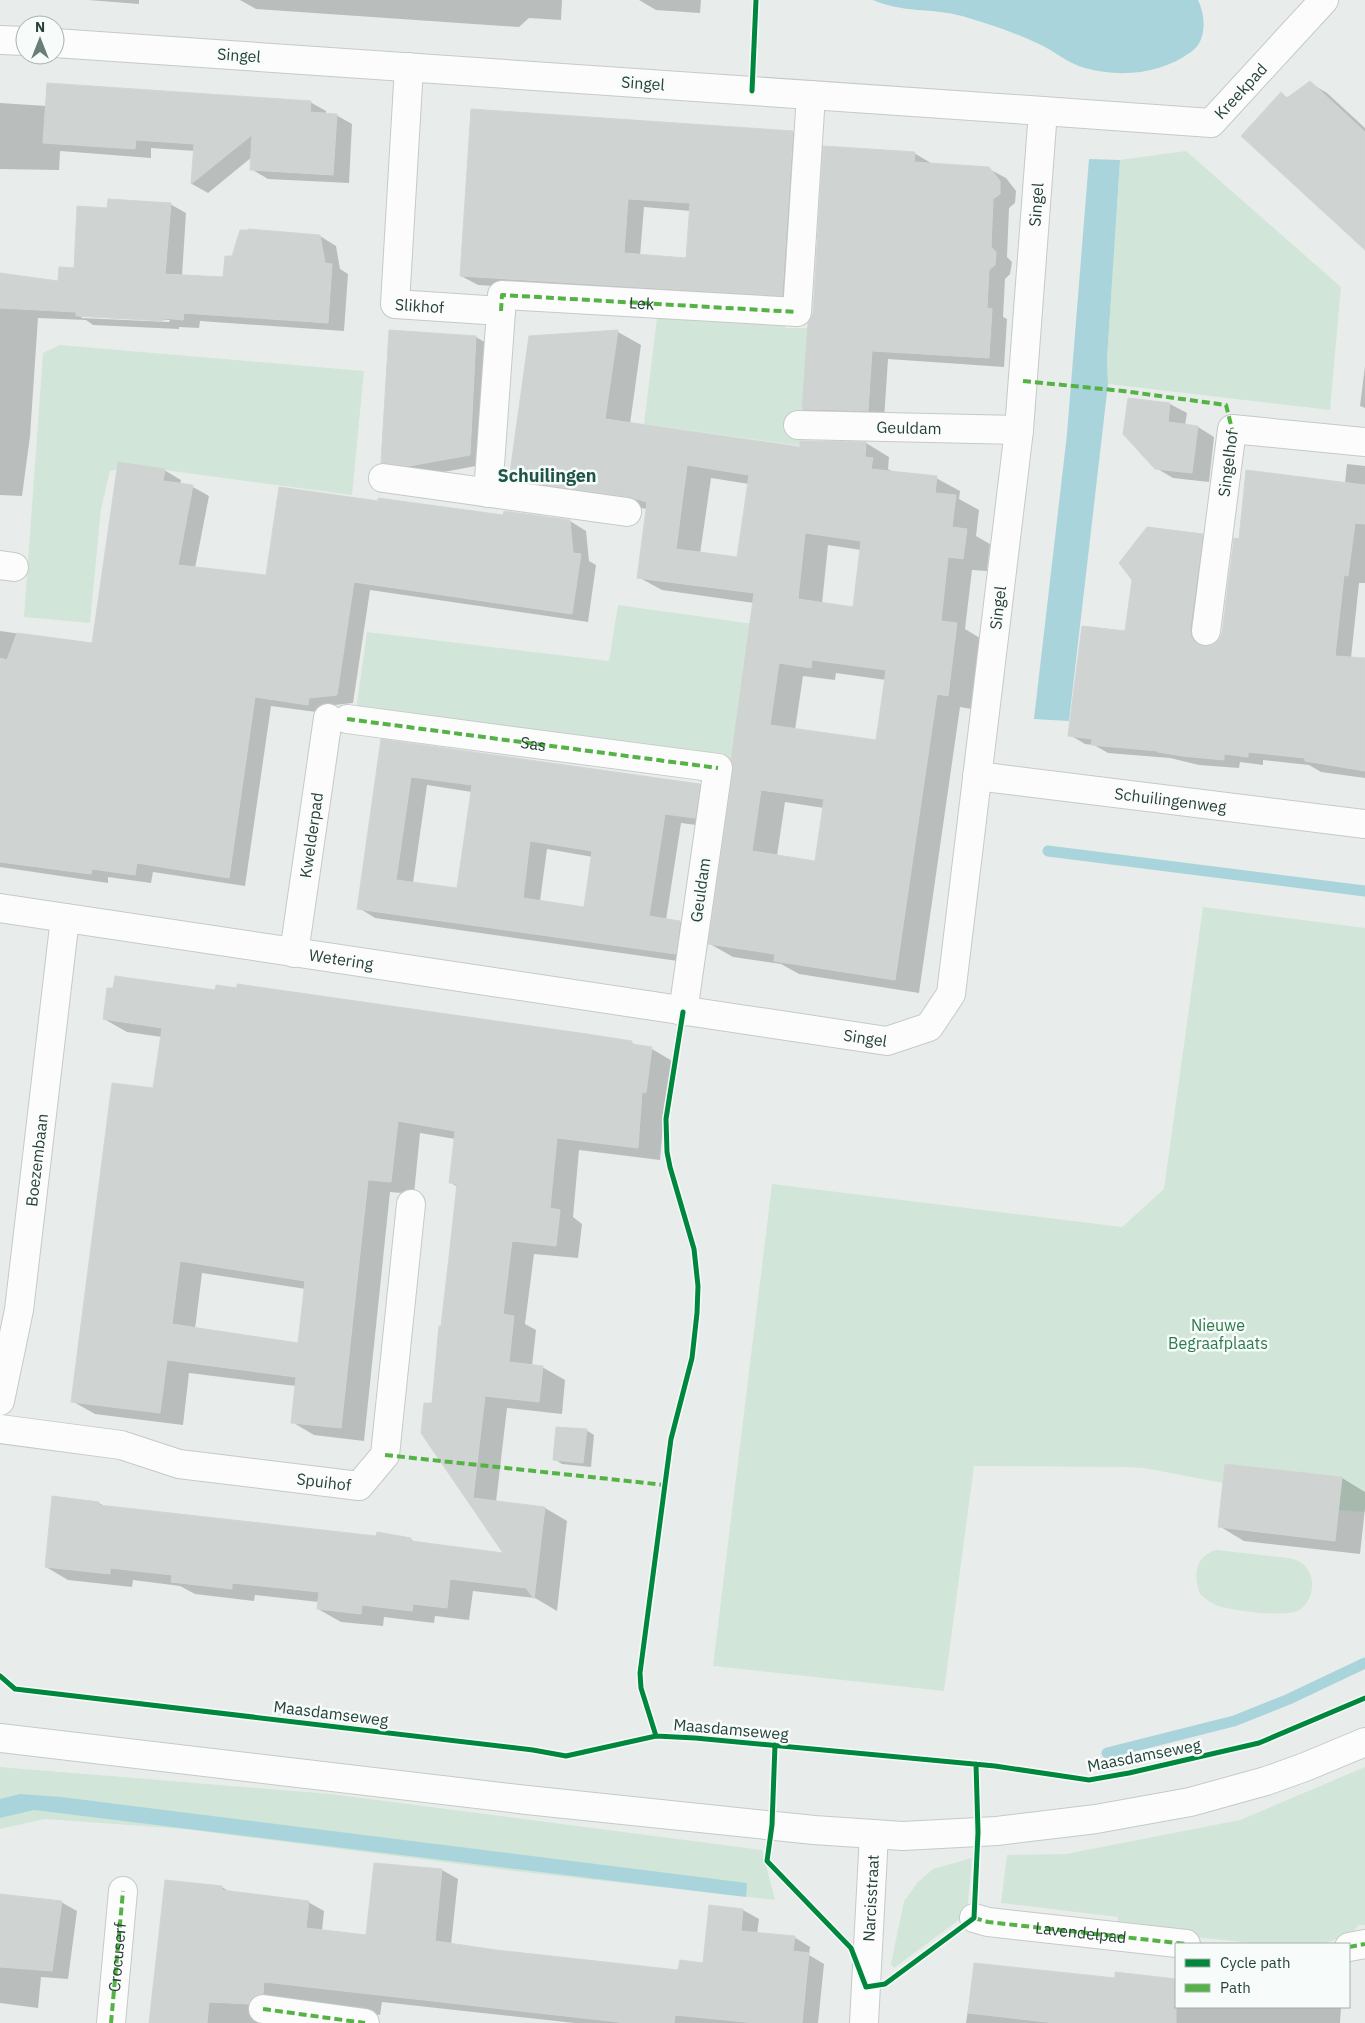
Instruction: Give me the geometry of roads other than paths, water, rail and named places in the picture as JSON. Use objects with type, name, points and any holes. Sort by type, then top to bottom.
[{"type":"street","name":"Kreekpad","points":[[1043,111],[1211,123],[1324,0]]},
{"type":"street","points":[[0,40],[15,41]]},
{"type":"street","name":"Singel","points":[[65,44],[1043,111],[1019,430],[951,994],[929,1027],[887,1041],[683,1012]]},
{"type":"street","name":"Slikhof","points":[[409,67],[395,304],[501,310]]},
{"type":"street","name":"Lek","points":[[501,310],[502,295],[797,312],[811,95]]},
{"type":"street","points":[[488,493],[501,310]]},
{"type":"street","name":"Geuldam","points":[[798,424],[1019,430]]},
{"type":"street","name":"Singelhof","points":[[1206,631],[1232,429],[1365,442]]},
{"type":"street","points":[[383,478],[627,512]]},
{"type":"street","name":"Sas","points":[[338,719],[718,768]]},
{"type":"street","name":"Kwelderpad","points":[[294,953],[338,719]]},
{"type":"street","name":"Geuldam","points":[[683,1012],[718,768]]},
{"type":"street","name":"Schuilingenweg","points":[[977,776],[1365,824]]},
{"type":"street","name":"Wetering","points":[[0,908],[683,1012]]},
{"type":"street","name":"Boezembaan","points":[[0,1401],[9,1309],[65,918]]},
{"type":"street","name":"Spuihof","points":[[0,1429],[121,1445],[179,1464],[360,1486],[385,1455],[410,1204]]},
{"type":"street","points":[[0,1738],[527,1800],[814,1830],[930,1835],[997,1831],[1096,1818],[1190,1802],[1266,1781],[1365,1742]]},
{"type":"street","name":"Narcisstraat","points":[[864,2023],[874,1834]]},
{"type":"street","name":"Crocuserf","points":[[111,2023],[123,1891]]},
{"type":"street","name":"Lavendelpad","points":[[974,1918],[988,1922],[1177,1943]]},
{"type":"street","points":[[1350,1947],[1365,1944]]},
{"type":"street","points":[[263,2009],[365,2023]]},
{"type":"water","points":[[873,0],[1198,0],[1203,13],[1204,28],[1200,41],[1191,52],[1167,65],[1140,72],[1112,73],[1080,66],[1025,38],[973,19],[940,12],[895,7]]},
{"type":"water","points":[[1089,159],[1120,160],[1107,359],[1108,384],[1069,721],[1034,719],[1067,434]]},
{"type":"water","points":[[20,1794],[61,1797],[747,1883],[746,1897],[34,1810],[0,1818],[0,1799]]},
{"type":"waterway","points":[[1048,851],[1365,891]]},
{"type":"waterway","points":[[1107,1753],[1234,1721],[1289,1699],[1365,1663]]},
{"type":"district","name":"Schuilingen","points":[[547,476]]},
{"type":"park label","name":"Nieuwe Begraafplaats","points":[[1218,1334]]}]
